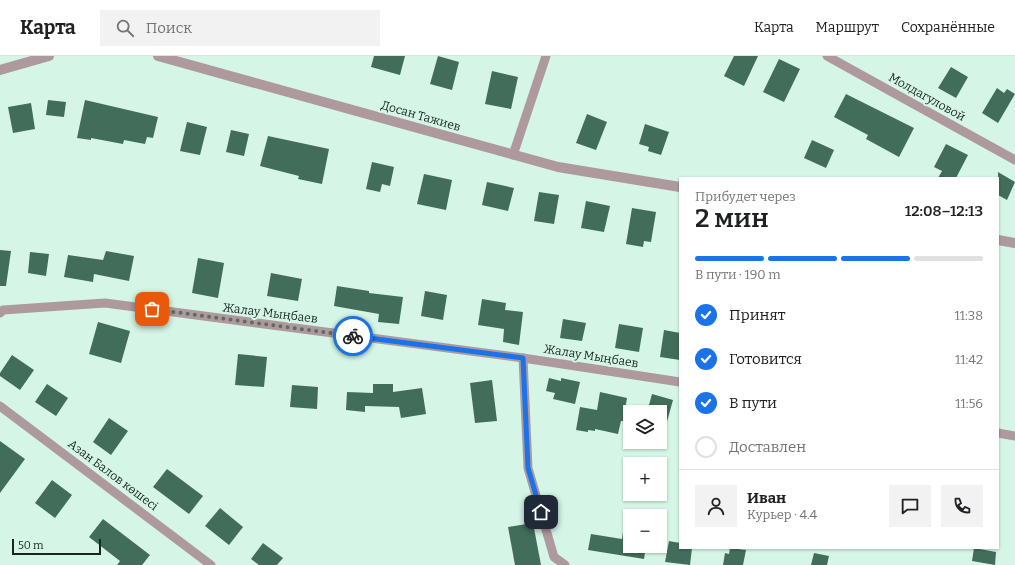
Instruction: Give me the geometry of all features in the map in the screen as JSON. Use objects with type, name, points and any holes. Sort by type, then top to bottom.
[{"type":"street","points":[[0,70],[49,56]]},
{"type":"street","name":"Досан Тажиев","points":[[158,56],[558,167],[679,187]]},
{"type":"street","points":[[513,155],[546,56]]},
{"type":"street","name":"Молдагуловой","points":[[827,56],[1015,160]]},
{"type":"street","points":[[999,240],[1015,243]]},
{"type":"street","name":"Жалау Мыңбаев","points":[[0,313],[2,310],[105,303],[523,358],[679,382]]},
{"type":"street","points":[[523,358],[528,468],[554,556],[566,565]]},
{"type":"street","name":"Азан Балов көшесі","points":[[0,406],[212,565]]},
{"type":"street","points":[[999,433],[1015,436]]},
{"type":"building","points":[[374,56],[405,56],[400,75],[371,67]]},
{"type":"building","points":[[438,56],[459,62],[452,90],[430,84]]},
{"type":"building","points":[[734,56],[758,56],[744,86],[724,76]]},
{"type":"building","points":[[779,59],[800,69],[784,102],[763,92]]},
{"type":"building","points":[[951,67],[968,77],[956,98],[938,88]]},
{"type":"building","points":[[492,71],[518,77],[511,109],[485,104]]},
{"type":"building","points":[[997,88],[1004,93],[1007,89],[1015,94],[998,123],[982,113]]},
{"type":"building","points":[[846,94],[914,128],[899,157],[866,139],[868,135],[834,117]]},
{"type":"building","points":[[48,100],[66,102],[64,117],[46,115]]},
{"type":"building","points":[[85,100],[158,117],[153,138],[147,137],[145,144],[124,140],[123,144],[91,138],[91,140],[77,138]]},
{"type":"building","points":[[31,103],[35,129],[13,133],[8,107]]},
{"type":"building","points":[[587,114],[607,122],[596,150],[576,143]]},
{"type":"building","points":[[187,122],[207,127],[200,155],[180,151]]},
{"type":"building","points":[[645,124],[669,132],[661,155],[648,151],[649,147],[639,144]]},
{"type":"building","points":[[231,130],[249,134],[244,156],[226,152]]},
{"type":"building","points":[[268,136],[329,149],[322,184],[298,179],[299,176],[260,166]]},
{"type":"building","points":[[812,140],[834,150],[826,168],[804,158]]},
{"type":"building","points":[[946,144],[968,155],[957,177],[939,177],[942,171],[934,167]]},
{"type":"building","points":[[372,162],[394,167],[390,186],[382,184],[380,192],[366,189]]},
{"type":"building","points":[[998,172],[1015,182],[1007,200],[999,196]]},
{"type":"building","points":[[424,174],[452,180],[446,210],[417,204]]},
{"type":"building","points":[[487,182],[514,188],[508,211],[482,205]]},
{"type":"building","points":[[539,192],[559,195],[554,224],[534,221]]},
{"type":"building","points":[[586,201],[610,206],[604,232],[581,228]]},
{"type":"building","points":[[632,208],[656,212],[651,242],[644,241],[643,247],[626,244]]},
{"type":"building","points":[[0,250],[11,251],[6,286],[0,286]]},
{"type":"building","points":[[106,251],[134,256],[129,281],[94,274],[93,282],[64,277],[68,255],[103,260]]},
{"type":"building","points":[[30,252],[49,254],[46,276],[28,273]]},
{"type":"building","points":[[198,258],[224,263],[218,298],[192,293]]},
{"type":"building","points":[[271,273],[302,279],[298,301],[267,296]]},
{"type":"building","points":[[337,286],[369,291],[369,293],[403,297],[399,324],[378,322],[379,314],[334,306]]},
{"type":"building","points":[[425,291],[447,295],[443,320],[421,316]]},
{"type":"building","points":[[482,299],[506,303],[505,310],[523,312],[519,345],[503,342],[504,329],[478,325]]},
{"type":"building","points":[[563,319],[586,323],[582,341],[560,338]]},
{"type":"building","points":[[98,322],[130,331],[121,363],[89,354]]},
{"type":"building","points":[[619,324],[643,328],[639,352],[615,348]]},
{"type":"building","points":[[664,330],[679,333],[679,360],[660,357]]},
{"type":"building","points":[[238,354],[267,357],[264,387],[235,385]]},
{"type":"building","points":[[12,355],[34,370],[20,390],[0,376],[0,373]]},
{"type":"building","points":[[549,378],[561,381],[561,378],[580,382],[575,404],[553,399],[555,393],[546,391]]},
{"type":"building","points":[[492,380],[497,421],[475,423],[470,383]]},
{"type":"building","points":[[47,384],[68,398],[56,416],[35,402]]},
{"type":"building","points":[[373,384],[393,384],[393,392],[422,388],[426,414],[401,418],[399,407],[365,406],[365,412],[346,410],[347,392],[373,393]]},
{"type":"building","points":[[292,385],[318,387],[317,409],[290,407]]},
{"type":"building","points":[[600,392],[627,398],[626,405],[623,405],[623,421],[621,421],[618,434],[595,429],[595,431],[588,430],[588,432],[576,430],[580,407],[597,410]]},
{"type":"building","points":[[652,394],[673,400],[667,422],[667,405],[649,405]]},
{"type":"building","points":[[109,418],[128,431],[111,455],[93,442]]},
{"type":"building","points":[[0,441],[25,459],[0,493]]},
{"type":"building","points":[[167,469],[203,496],[189,514],[153,487]]},
{"type":"building","points":[[52,480],[72,495],[55,518],[35,503]]},
{"type":"building","points":[[220,508],[243,527],[229,545],[205,526]]},
{"type":"building","points":[[103,519],[150,555],[142,565],[117,565],[120,561],[89,537]]},
{"type":"building","points":[[533,523],[541,565],[515,565],[508,527]]},
{"type":"building","points":[[623,532],[623,553],[645,553],[644,559],[588,550],[591,534],[622,539]]},
{"type":"building","points":[[669,541],[679,543],[679,549],[692,549],[690,565],[665,562]]},
{"type":"building","points":[[263,543],[283,558],[277,565],[259,565],[251,559]]},
{"type":"building","points":[[730,549],[746,550],[743,565],[723,565],[725,553],[729,554]]},
{"type":"building","points":[[974,549],[996,552],[995,565],[972,561]]},
{"type":"building","points":[[814,553],[829,556],[827,565],[811,565]]},
{"type":"way so far","points":[[152,309],[353,336]]},
{"type":"route","points":[[353,336],[523,358],[528,468],[541,512]]}]
